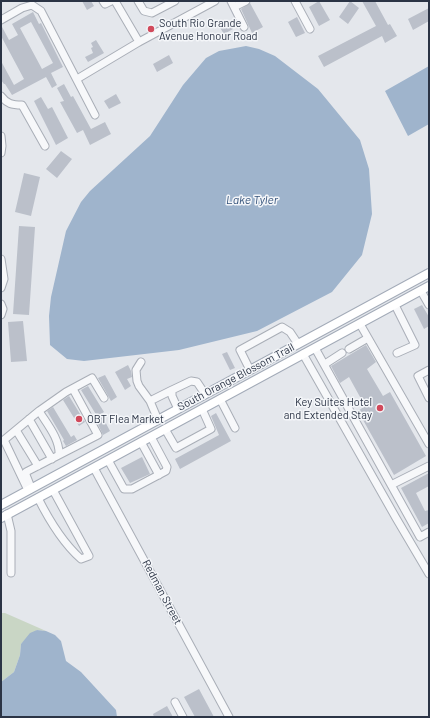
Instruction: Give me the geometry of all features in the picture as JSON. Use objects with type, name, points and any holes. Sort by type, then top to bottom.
[{"type":"main road","name":"South Orange Blossom Trail","points":[[2,509],[30,489],[429,273]]},
{"type":"main road","name":"South Orange Blossom Trail","points":[[2,509],[38,498],[429,286]]},
{"type":"main road","points":[[316,348],[317,341],[320,336],[330,326]]},
{"type":"main road","points":[[283,365],[294,355],[298,349],[298,344]]},
{"type":"main road","points":[[94,468],[99,456],[108,447]]},
{"type":"street","points":[[103,1],[105,4],[111,1]]},
{"type":"street","points":[[115,1],[138,42]]},
{"type":"street","points":[[138,1],[144,11],[152,13],[175,1]]},
{"type":"street","points":[[77,79],[138,42],[215,1]]},
{"type":"street","points":[[244,27],[232,4],[246,1]]},
{"type":"street","points":[[295,1],[310,29]]},
{"type":"street","points":[[1,20],[22,8],[32,5],[41,11],[95,115]]},
{"type":"street","points":[[1,96],[11,105],[22,105],[45,146]]},
{"type":"street","points":[[1,136],[1,153]]},
{"type":"street","points":[[1,259],[1,288]]},
{"type":"street","points":[[421,291],[429,305]]},
{"type":"street","points":[[1,304],[3,309],[1,314]]},
{"type":"street","points":[[394,305],[415,345],[397,354]]},
{"type":"street","points":[[360,324],[429,444]]},
{"type":"street","points":[[250,370],[240,350],[282,327],[290,332],[298,344]]},
{"type":"street","points":[[349,349],[368,338]]},
{"type":"street","points":[[316,348],[420,537],[429,532]]},
{"type":"street","points":[[325,364],[342,353]]},
{"type":"street","points":[[303,354],[429,574]]},
{"type":"street","points":[[141,362],[136,370],[137,381],[150,401],[158,420]]},
{"type":"street","points":[[429,370],[418,376],[429,398]]},
{"type":"street","points":[[30,489],[26,485],[4,440],[39,411],[92,378],[104,398]]},
{"type":"street","points":[[150,401],[191,381],[197,382],[205,394]]},
{"type":"street","points":[[30,489],[30,484],[25,474],[26,472],[98,434],[73,389]]},
{"type":"street","points":[[172,390],[172,396],[178,409]]},
{"type":"street","points":[[220,399],[236,428]]},
{"type":"street","points":[[165,429],[176,448],[211,429],[202,409]]},
{"type":"street","points":[[39,411],[57,442],[59,455]]},
{"type":"street","points":[[29,419],[52,459]]},
{"type":"street","points":[[16,430],[38,466]]},
{"type":"street","points":[[108,460],[124,489],[127,490],[132,489],[159,475],[166,471],[167,467],[151,437]]},
{"type":"street","points":[[141,442],[159,475]]},
{"type":"street","points":[[391,485],[429,466]]},
{"type":"street","name":"Redman Street","points":[[94,468],[229,717]]},
{"type":"street","points":[[38,498],[71,551],[81,559],[89,556],[53,490]]},
{"type":"street","points":[[2,509],[11,531],[11,573]]},
{"type":"street","points":[[175,702],[183,717]]},
{"type":"green space","points":[[1,613],[5,613],[46,631],[37,630],[21,644],[20,655],[14,672],[1,682]]},
{"type":"water","name":"Lake Tyler","points":[[246,46],[259,49],[275,56],[318,89],[360,140],[369,169],[372,214],[362,255],[332,292],[257,331],[179,350],[84,361],[67,359],[50,345],[49,316],[51,297],[66,231],[81,202],[90,191],[150,136],[183,85],[206,58],[219,51]]},
{"type":"water","points":[[429,66],[429,124],[408,136],[385,91]]},
{"type":"water","points":[[37,630],[46,631],[55,635],[61,641],[66,661],[81,672],[116,710],[117,717],[1,717],[1,682],[14,672],[20,655],[21,644],[30,633]]},
{"type":"building","points":[[82,1],[91,1],[94,6],[87,10]]},
{"type":"building","points":[[319,1],[330,20],[319,26],[309,7]]},
{"type":"building","points":[[350,1],[359,8],[348,24],[339,17]]},
{"type":"building","points":[[362,1],[375,1],[388,25],[390,24],[397,36],[385,43],[382,36],[324,67],[318,56],[376,26]]},
{"type":"building","points":[[250,3],[263,27],[252,33],[241,9]]},
{"type":"building","points":[[429,8],[429,21],[413,30],[408,19]]},
{"type":"building","points":[[33,12],[39,24],[41,23],[63,67],[51,73],[57,85],[52,88],[46,77],[12,95],[1,80],[1,61],[14,85],[24,79],[1,36],[1,25],[9,40],[18,35],[12,24]],"holes":[[[31,22],[53,63],[42,69],[20,28]]]},
{"type":"building","points":[[297,17],[305,33],[296,37],[288,22]]},
{"type":"building","points":[[229,21],[233,29],[224,34],[219,26]]},
{"type":"building","points":[[96,40],[104,53],[88,62],[85,57],[93,53],[91,43]]},
{"type":"building","points":[[169,55],[173,63],[157,72],[153,64]]},
{"type":"building","points":[[64,84],[71,97],[73,96],[91,129],[105,122],[111,134],[90,145],[83,130],[77,133],[60,102],[64,101],[57,88]]},
{"type":"building","points":[[116,94],[121,103],[109,109],[104,101]]},
{"type":"building","points":[[41,97],[48,109],[52,107],[68,138],[56,145],[34,101]]},
{"type":"building","points":[[61,151],[72,159],[57,178],[46,169]]},
{"type":"building","points":[[24,173],[40,177],[31,216],[15,212]]},
{"type":"building","points":[[19,226],[35,227],[29,315],[13,314]]},
{"type":"building","points":[[422,305],[429,317],[429,326],[424,329],[414,309]]},
{"type":"building","points":[[23,321],[27,361],[11,362],[8,322]]},
{"type":"building","name":"Key Suites Hotel and Extended Stay","points":[[366,345],[376,362],[367,369],[383,396],[390,392],[426,456],[394,475],[358,411],[365,406],[349,377],[340,383],[331,366]]},
{"type":"building","points":[[227,352],[235,368],[230,370],[222,354]]},
{"type":"building","points":[[128,365],[132,377],[127,379],[131,386],[125,390],[115,372]]},
{"type":"building","points":[[105,375],[117,397],[111,401],[98,378]]},
{"type":"building","points":[[88,386],[104,412],[101,414],[110,431],[103,435],[97,422],[100,421],[81,390]]},
{"type":"building","points":[[69,396],[85,422],[79,426],[63,400]]},
{"type":"building","points":[[53,407],[71,437],[74,435],[77,440],[66,446],[47,411]]},
{"type":"building","points":[[216,413],[231,441],[180,469],[175,459],[219,435],[211,416]]},
{"type":"building","points":[[142,457],[150,474],[130,483],[121,468]]},
{"type":"building","points":[[429,473],[429,486],[416,493],[425,511],[429,510],[429,523],[422,527],[401,488]]},
{"type":"building","points":[[199,689],[214,717],[195,717],[184,697]]},
{"type":"building","points":[[167,706],[173,717],[154,717],[153,714]]},
{"type":"place","name":"South Rio Grande Avenue Honour Road","points":[[151,29]]},
{"type":"place","name":"Key Suites Hotel and Extended Stay","points":[[380,408]]},
{"type":"place","name":"OBT Flea Market","points":[[79,419]]}]
